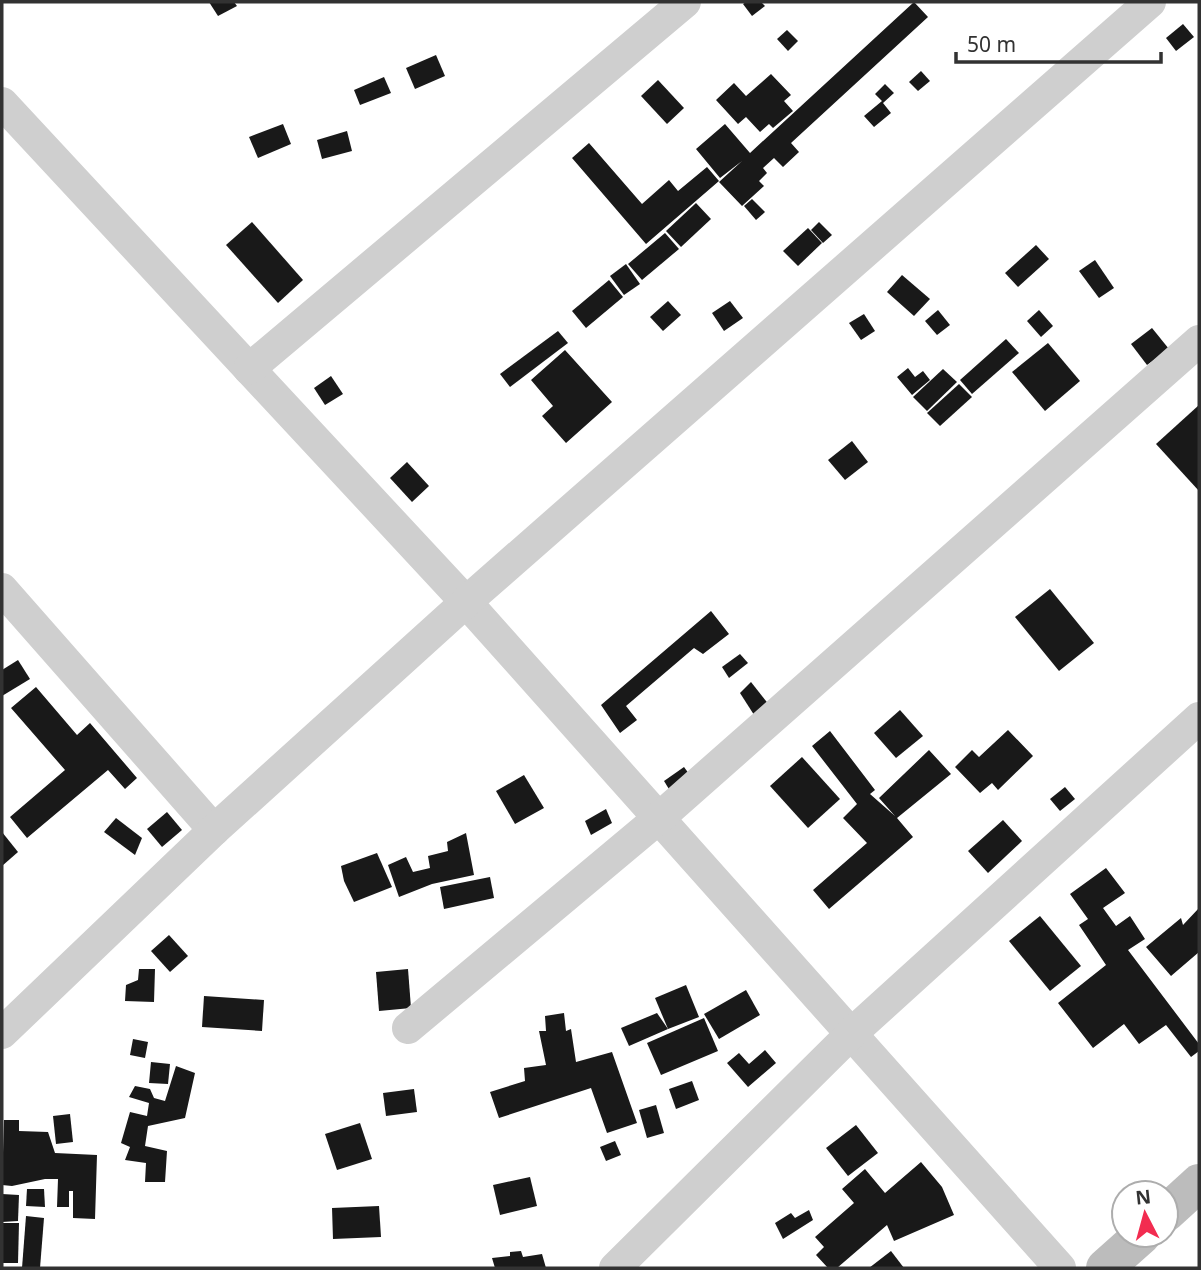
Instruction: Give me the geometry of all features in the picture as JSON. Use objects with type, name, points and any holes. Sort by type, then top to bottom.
[{"type":"street","points":[[249,369],[685,2]]},
{"type":"street","points":[[2,1032],[214,830],[466,601],[1150,2]]},
{"type":"street","points":[[2,103],[466,601],[1060,1268]]},
{"type":"street","points":[[408,1028],[659,818],[1199,341]]},
{"type":"street","points":[[2,589],[214,830]]},
{"type":"street","points":[[625,1265],[851,1034],[1199,718]]},
{"type":"street","points":[[1180,1200],[1199,1183]]},
{"type":"street","points":[[1105,1268],[1126,1249]]},
{"type":"building","points":[[209,2],[234,2],[237,6],[218,16]]},
{"type":"building","points":[[761,2],[765,6],[752,16],[743,4]]},
{"type":"building","points":[[914,2],[928,17],[791,143],[799,152],[783,167],[774,158],[763,168],[767,173],[759,181],[764,186],[742,206],[719,182],[742,161],[720,178],[696,149],[725,124],[750,153]]},
{"type":"building","points":[[1183,24],[1194,37],[1176,51],[1166,38]]},
{"type":"building","points":[[787,30],[798,41],[788,51],[777,39]]},
{"type":"building","points":[[436,55],[445,76],[415,89],[406,68]]},
{"type":"building","points":[[921,71],[930,81],[918,91],[909,82]]},
{"type":"building","points":[[771,74],[791,95],[784,101],[793,111],[773,128],[769,124],[760,132],[746,117],[738,124],[716,100],[734,83],[746,96]]},
{"type":"building","points":[[384,77],[391,93],[360,105],[354,90]]},
{"type":"building","points":[[658,80],[684,108],[667,124],[641,96]]},
{"type":"building","points":[[885,84],[894,93],[883,103],[891,113],[874,127],[864,116],[882,101],[875,94]]},
{"type":"building","points":[[283,124],[291,144],[258,158],[249,137]]},
{"type":"building","points":[[347,131],[352,151],[322,159],[317,140]]},
{"type":"building","points":[[589,143],[642,204],[669,180],[678,191],[707,167],[719,181],[646,244],[572,158]]},
{"type":"building","points":[[752,199],[765,212],[756,220],[744,206]]},
{"type":"building","points":[[696,203],[711,219],[681,247],[666,231]]},
{"type":"building","points":[[252,222],[303,280],[278,303],[226,245]]},
{"type":"building","points":[[819,222],[832,235],[823,243],[811,230]]},
{"type":"building","points":[[808,228],[822,243],[798,266],[783,251]]},
{"type":"building","points":[[665,233],[679,249],[642,280],[628,264]]},
{"type":"building","points":[[1036,245],[1049,259],[1018,287],[1005,273]]},
{"type":"building","points":[[1095,260],[1114,288],[1099,298],[1079,271]]},
{"type":"building","points":[[626,264],[640,284],[624,295],[610,276]]},
{"type":"building","points":[[902,275],[930,299],[914,316],[887,292]]},
{"type":"building","points":[[609,280],[623,297],[586,328],[572,311]]},
{"type":"building","points":[[668,301],[681,315],[663,331],[650,317]]},
{"type":"building","points":[[730,301],[743,318],[724,331],[712,313]]},
{"type":"building","points":[[938,310],[950,325],[937,335],[925,321]]},
{"type":"building","points":[[1039,310],[1053,326],[1041,337],[1027,321]]},
{"type":"building","points":[[864,314],[875,331],[861,340],[849,323]]},
{"type":"building","points":[[1152,328],[1169,349],[1147,365],[1131,344]]},
{"type":"building","points":[[558,331],[568,343],[510,387],[500,374]]},
{"type":"building","points":[[1006,339],[1019,353],[972,394],[960,380]]},
{"type":"building","points":[[1048,343],[1080,381],[1045,411],[1012,372]]},
{"type":"building","points":[[565,350],[612,402],[566,443],[542,416],[553,406],[531,380]]},
{"type":"building","points":[[908,368],[915,377],[923,371],[930,380],[912,395],[897,377]]},
{"type":"building","points":[[943,369],[957,382],[927,411],[913,397]]},
{"type":"building","points":[[331,376],[343,394],[325,405],[314,388]]},
{"type":"building","points":[[959,384],[972,397],[940,426],[927,413]]},
{"type":"building","points":[[1199,405],[1199,491],[1156,444]]},
{"type":"building","points":[[852,441],[868,462],[845,480],[828,460]]},
{"type":"building","points":[[407,462],[429,486],[412,502],[390,478]]},
{"type":"building","points":[[1050,589],[1094,643],[1059,671],[1015,617]]},
{"type":"building","points":[[711,611],[729,634],[703,654],[694,648],[626,706],[637,720],[620,733],[601,705]]},
{"type":"building","points":[[740,654],[748,663],[729,678],[722,667]]},
{"type":"building","points":[[18,660],[30,679],[2,696],[2,670]]},
{"type":"building","points":[[751,682],[770,706],[756,718],[740,693]]},
{"type":"building","points":[[36,687],[77,735],[90,723],[137,778],[125,789],[108,770],[27,838],[10,817],[65,770],[11,708]]},
{"type":"building","points":[[900,710],[923,736],[896,758],[874,733]]},
{"type":"building","points":[[1008,730],[1033,756],[998,790],[992,783],[980,793],[955,767],[972,750],[979,757]]},
{"type":"building","points":[[830,731],[875,790],[870,794],[895,816],[879,798],[929,750],[951,774],[897,818],[913,837],[829,909],[813,890],[867,843],[843,818],[857,804],[812,746]]},
{"type":"building","points":[[802,757],[840,799],[808,828],[770,786]]},
{"type":"building","points":[[684,767],[692,778],[672,794],[664,781]]},
{"type":"building","points":[[524,775],[544,808],[515,824],[496,791]]},
{"type":"building","points":[[1065,787],[1075,799],[1060,811],[1050,799]]},
{"type":"building","points":[[606,809],[612,823],[591,835],[585,821]]},
{"type":"building","points":[[167,812],[182,830],[162,847],[147,829]]},
{"type":"building","points":[[116,818],[142,838],[135,855],[104,832]]},
{"type":"building","points":[[1003,820],[1022,841],[988,873],[968,851]]},
{"type":"building","points":[[2,832],[18,852],[2,866]]},
{"type":"building","points":[[466,833],[474,875],[432,884],[399,897],[388,865],[406,857],[413,872],[430,868],[428,856],[448,851],[447,842]]},
{"type":"building","points":[[377,853],[392,887],[354,902],[344,881],[341,866]]},
{"type":"building","points":[[1106,868],[1125,893],[1103,908],[1116,926],[1130,916],[1145,939],[1128,950],[1199,1044],[1199,1051],[1191,1057],[1166,1025],[1139,1044],[1124,1024],[1093,1048],[1058,1003],[1106,965],[1079,925],[1088,919],[1070,894]]},
{"type":"building","points":[[490,877],[494,898],[444,909],[440,887]]},
{"type":"building","points":[[1199,908],[1199,952],[1171,976],[1146,947],[1181,918],[1183,925]]},
{"type":"building","points":[[1040,916],[1081,966],[1050,991],[1009,941]]},
{"type":"building","points":[[169,935],[188,956],[170,972],[151,951]]},
{"type":"building","points":[[139,969],[155,969],[154,1002],[125,1001],[126,985],[138,980]]},
{"type":"building","points":[[408,969],[411,1008],[379,1011],[376,972]]},
{"type":"building","points":[[686,985],[699,1017],[668,1029],[655,998]]},
{"type":"building","points":[[746,990],[760,1015],[719,1039],[704,1014]]},
{"type":"building","points":[[204,996],[264,1000],[262,1031],[202,1027]]},
{"type":"building","points":[[564,1013],[566,1031],[571,1029],[576,1062],[612,1052],[637,1123],[607,1133],[591,1088],[499,1118],[490,1092],[525,1081],[524,1068],[546,1065],[539,1031],[546,1031],[545,1016]]},
{"type":"building","points":[[657,1013],[668,1029],[629,1046],[621,1028]]},
{"type":"building","points":[[704,1018],[718,1051],[661,1075],[647,1043]]},
{"type":"building","points":[[133,1039],[148,1042],[145,1058],[130,1055]]},
{"type":"building","points":[[765,1050],[776,1063],[748,1087],[727,1063],[739,1053],[749,1064]]},
{"type":"building","points":[[151,1062],[170,1064],[168,1084],[149,1083]]},
{"type":"building","points":[[176,1066],[195,1073],[185,1118],[148,1126],[145,1146],[167,1151],[165,1182],[145,1182],[146,1163],[125,1160],[130,1147],[121,1143],[130,1112],[147,1116],[149,1103],[129,1097],[135,1086],[150,1089],[154,1098],[165,1101]]},
{"type":"building","points":[[692,1081],[699,1100],[676,1109],[669,1089]]},
{"type":"building","points":[[414,1089],[417,1112],[386,1116],[383,1093]]},
{"type":"building","points":[[656,1105],[664,1133],[647,1138],[639,1110]]},
{"type":"building","points":[[70,1114],[73,1142],[56,1144],[53,1116]]},
{"type":"building","points":[[4,1120],[19,1120],[19,1131],[48,1132],[55,1153],[97,1155],[95,1219],[73,1218],[73,1191],[69,1191],[69,1207],[57,1207],[58,1179],[2,1185]]},
{"type":"building","points":[[360,1123],[372,1159],[337,1170],[325,1134]]},
{"type":"building","points":[[856,1125],[878,1153],[848,1176],[826,1148]]},
{"type":"building","points":[[615,1141],[621,1155],[606,1161],[600,1147]]},
{"type":"building","points":[[921,1162],[942,1187],[954,1215],[894,1241],[887,1225],[837,1268],[828,1268],[816,1255],[824,1247],[815,1237],[854,1203],[842,1189],[865,1169],[885,1193]]},
{"type":"building","points":[[530,1177],[537,1206],[500,1215],[493,1185]]},
{"type":"building","points":[[27,1189],[44,1189],[45,1207],[26,1206]]},
{"type":"building","points":[[2,1194],[19,1195],[18,1221],[2,1222]]},
{"type":"building","points":[[379,1206],[381,1237],[333,1239],[332,1208]]},
{"type":"building","points":[[809,1210],[813,1220],[783,1239],[775,1223],[791,1213],[795,1218]]},
{"type":"building","points":[[26,1216],[44,1218],[40,1268],[22,1268]]},
{"type":"building","points":[[2,1223],[19,1223],[18,1263],[2,1263]]},
{"type":"building","points":[[521,1251],[523,1257],[542,1254],[546,1268],[495,1268],[492,1258],[510,1256],[510,1252]]},
{"type":"building","points":[[891,1251],[904,1268],[869,1268]]}]
